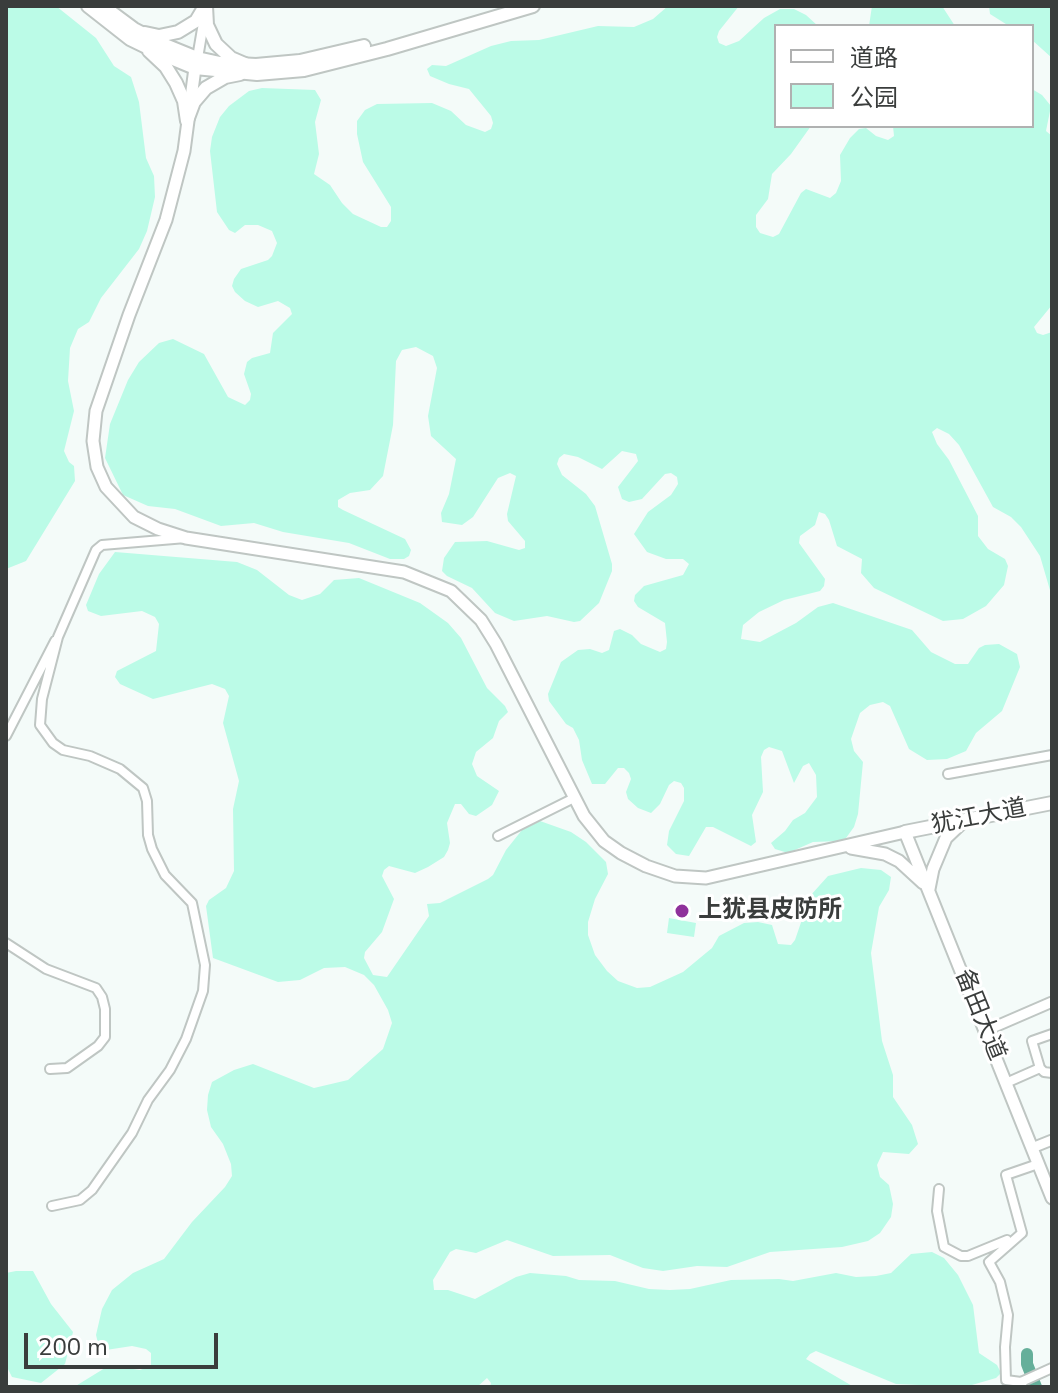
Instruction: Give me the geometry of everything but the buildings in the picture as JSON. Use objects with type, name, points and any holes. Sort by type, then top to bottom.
[{"type":"main road","points":[[88,6],[132,34],[196,63],[240,74]]},
{"type":"main road","points":[[103,6],[171,74],[180,92],[187,121]]},
{"type":"main road","points":[[132,34],[172,34],[196,21],[206,6]]},
{"type":"main road","points":[[206,6],[207,25],[216,44],[237,61],[256,65]]},
{"type":"main road","points":[[196,63],[256,65],[300,61],[371,45],[505,6]]},
{"type":"main road","points":[[187,121],[194,102],[206,88],[225,77],[304,70],[533,6]]},
{"type":"main road","points":[[196,63],[184,151],[166,220],[96,411],[93,441],[97,467],[106,487],[119,502],[134,517],[186,538],[404,572],[451,591],[481,620],[496,644],[584,816],[613,847],[646,866],[675,876],[706,878],[905,832]]},
{"type":"main road","name":"犹江大道","points":[[905,832],[1052,803]]},
{"type":"main road","points":[[929,890],[933,869],[946,838],[965,820]]},
{"type":"main road","name":"备田大道","points":[[905,832],[1052,1198]]},
{"type":"main road","points":[[842,847],[885,854],[899,861],[929,890]]},
{"type":"street","points":[[196,63],[206,6]]},
{"type":"street","points":[[52,1206],[64,1205],[86,1195],[121,1150],[148,1100],[177,1058],[193,1023],[205,977],[192,903],[165,875],[152,849],[143,788],[136,779],[106,762],[63,750],[53,743],[40,725],[42,699],[58,637],[89,561],[102,545],[186,538]]},
{"type":"street","points":[[6,736],[58,637]]},
{"type":"street","points":[[948,774],[1052,755]]},
{"type":"street","points":[[498,836],[574,798]]},
{"type":"street","points":[[6,943],[46,969],[96,988],[102,997],[105,1037],[98,1046],[67,1068],[50,1069]]},
{"type":"street","points":[[985,1031],[1052,1002]]},
{"type":"street","points":[[1052,1034],[1032,1041],[1040,1068],[1052,1073]]},
{"type":"street","points":[[1006,1083],[1040,1068]]},
{"type":"street","points":[[1032,1148],[1052,1140]]},
{"type":"street","points":[[1038,1164],[1006,1175],[1022,1233],[989,1262],[1000,1282],[1008,1315],[1006,1380],[1022,1384],[1052,1368]]},
{"type":"street","points":[[939,1189],[937,1211],[944,1247],[961,1256],[968,1256],[1018,1235]]},
{"type":"green space","points":[[6,6],[56,6],[96,38],[114,66],[131,77],[139,102],[146,158],[154,176],[155,197],[139,249],[101,298],[89,322],[78,329],[70,348],[68,381],[74,411],[64,451],[74,466],[75,481],[26,561],[6,569]]},
{"type":"green space","points":[[668,6],[739,6],[717,37],[719,43],[726,46],[739,41],[764,18],[780,9],[794,9],[816,24],[774,24],[774,128],[810,128],[772,174],[768,199],[756,215],[756,227],[760,233],[773,237],[779,234],[806,189],[830,198],[836,193],[841,181],[840,155],[859,129],[866,128],[888,140],[894,136],[893,128],[1034,128],[1034,90],[1051,106],[1046,131],[1052,136],[1052,305],[1034,327],[1037,333],[1043,335],[1052,332],[1052,597],[1040,556],[1021,527],[993,507],[959,445],[949,434],[937,428],[932,432],[937,444],[949,460],[978,516],[978,536],[988,549],[1005,559],[1008,566],[1004,585],[986,606],[963,619],[943,621],[874,588],[861,573],[862,559],[837,546],[829,520],[819,512],[815,525],[800,536],[799,543],[825,579],[824,586],[820,591],[784,600],[759,612],[743,625],[741,639],[760,642],[818,607],[833,603],[912,630],[931,652],[955,664],[968,664],[979,648],[999,644],[1017,654],[1020,667],[1002,711],[976,733],[966,751],[947,759],[927,760],[909,749],[890,706],[883,702],[870,705],[860,713],[851,739],[854,751],[863,762],[854,827],[840,841],[813,842],[788,853],[775,849],[771,843],[793,820],[805,813],[817,797],[816,775],[809,763],[803,766],[794,783],[782,751],[769,747],[764,750],[761,757],[763,792],[752,815],[756,842],[751,846],[713,827],[706,827],[689,856],[676,854],[667,845],[669,831],[684,801],[681,783],[674,781],[669,785],[660,804],[651,813],[638,808],[628,799],[626,792],[631,779],[624,768],[618,768],[605,784],[592,784],[573,728],[566,724],[549,701],[548,694],[561,662],[578,650],[590,649],[602,653],[609,650],[614,631],[620,629],[641,644],[660,652],[666,649],[665,623],[638,607],[634,601],[635,595],[644,586],[683,575],[689,564],[683,559],[666,559],[647,552],[634,534],[648,512],[671,495],[678,484],[677,477],[671,473],[665,474],[642,499],[629,502],[622,499],[618,487],[638,461],[636,454],[622,451],[602,469],[578,457],[564,454],[559,458],[557,464],[562,475],[586,494],[595,506],[612,571],[599,603],[580,621],[547,616],[514,621],[495,613],[472,588],[442,571],[444,558],[455,542],[487,541],[519,550],[525,548],[525,541],[508,521],[516,476],[510,473],[498,478],[473,517],[462,525],[442,522],[441,513],[449,494],[456,459],[431,436],[428,416],[437,368],[433,356],[416,347],[402,350],[396,361],[393,425],[383,476],[370,490],[350,493],[338,500],[338,507],[343,510],[405,539],[411,550],[404,559],[390,559],[349,543],[283,532],[254,523],[221,526],[175,509],[148,506],[123,495],[105,458],[110,424],[128,380],[139,362],[159,343],[173,339],[204,354],[228,397],[245,405],[251,394],[244,374],[247,362],[270,353],[273,333],[292,314],[290,308],[278,301],[258,307],[245,301],[232,286],[241,269],[268,260],[277,243],[272,231],[258,225],[245,225],[235,233],[229,230],[217,212],[210,151],[220,117],[229,106],[249,91],[262,88],[315,90],[321,100],[315,122],[319,154],[314,174],[330,185],[353,214],[387,227],[391,221],[391,207],[363,162],[357,134],[357,121],[365,110],[377,104],[432,103],[451,111],[466,125],[485,132],[491,129],[491,116],[469,89],[430,76],[427,69],[432,65],[446,66],[491,46],[511,41],[539,40],[598,26],[634,27],[653,19]]},
{"type":"green space","points":[[872,6],[942,6],[954,24],[869,24]]},
{"type":"green space","points":[[989,6],[1052,6],[1052,58],[1034,42],[1034,24],[1006,24],[990,14]]},
{"type":"green space","points":[[115,552],[237,562],[257,570],[289,595],[302,600],[320,594],[334,580],[359,578],[420,603],[448,623],[461,638],[487,688],[505,706],[508,712],[499,721],[493,738],[476,752],[472,764],[477,776],[499,791],[492,805],[476,816],[469,814],[461,804],[455,804],[447,823],[448,850],[444,857],[428,867],[415,873],[389,866],[384,870],[382,876],[394,899],[382,932],[365,952],[364,958],[373,975],[387,977],[429,916],[427,904],[440,903],[488,879],[522,830],[540,821],[571,832],[606,862],[608,874],[595,899],[588,922],[588,935],[595,955],[607,971],[618,981],[637,988],[650,987],[683,972],[712,948],[719,936],[744,923],[772,925],[778,944],[791,945],[810,896],[828,876],[861,868],[881,870],[891,877],[889,890],[879,907],[871,953],[882,1041],[893,1075],[893,1097],[912,1125],[918,1144],[909,1154],[883,1152],[877,1165],[880,1177],[889,1185],[893,1204],[891,1217],[880,1233],[868,1241],[842,1247],[770,1252],[727,1267],[697,1266],[663,1271],[643,1268],[610,1255],[553,1256],[507,1240],[476,1253],[456,1249],[450,1252],[433,1280],[434,1290],[448,1290],[475,1299],[530,1273],[670,1290],[731,1280],[793,1281],[836,1273],[856,1277],[876,1276],[891,1273],[911,1254],[932,1252],[944,1258],[958,1275],[973,1305],[979,1353],[997,1365],[1001,1373],[996,1378],[965,1387],[896,1384],[816,1351],[806,1359],[854,1387],[490,1387],[487,1378],[477,1387],[74,1387],[105,1368],[113,1366],[140,1370],[151,1366],[151,1353],[146,1349],[132,1346],[106,1350],[99,1347],[96,1335],[102,1309],[112,1290],[133,1273],[164,1259],[232,1176],[231,1164],[223,1144],[211,1127],[207,1110],[212,1082],[253,1064],[314,1088],[348,1080],[383,1049],[392,1023],[374,985],[364,975],[345,967],[324,968],[300,980],[278,982],[213,958],[206,906],[209,900],[226,888],[234,871],[233,809],[239,781],[223,723],[229,696],[225,689],[212,684],[153,699],[120,684],[115,677],[117,671],[156,651],[159,624],[155,617],[142,611],[101,616],[88,611],[86,605],[99,574]]},
{"type":"green space","points":[[669,918],[696,923],[694,937],[667,933]]},
{"type":"green space","points":[[33,1271],[51,1304],[73,1332],[65,1364],[41,1383],[12,1377],[6,1365],[6,1273]]},
{"type":"waterway","points":[[1027,1354],[1027,1364],[1036,1387]]},
{"type":"place","name":"上犹县皮防所","points":[[682,911]]}]
